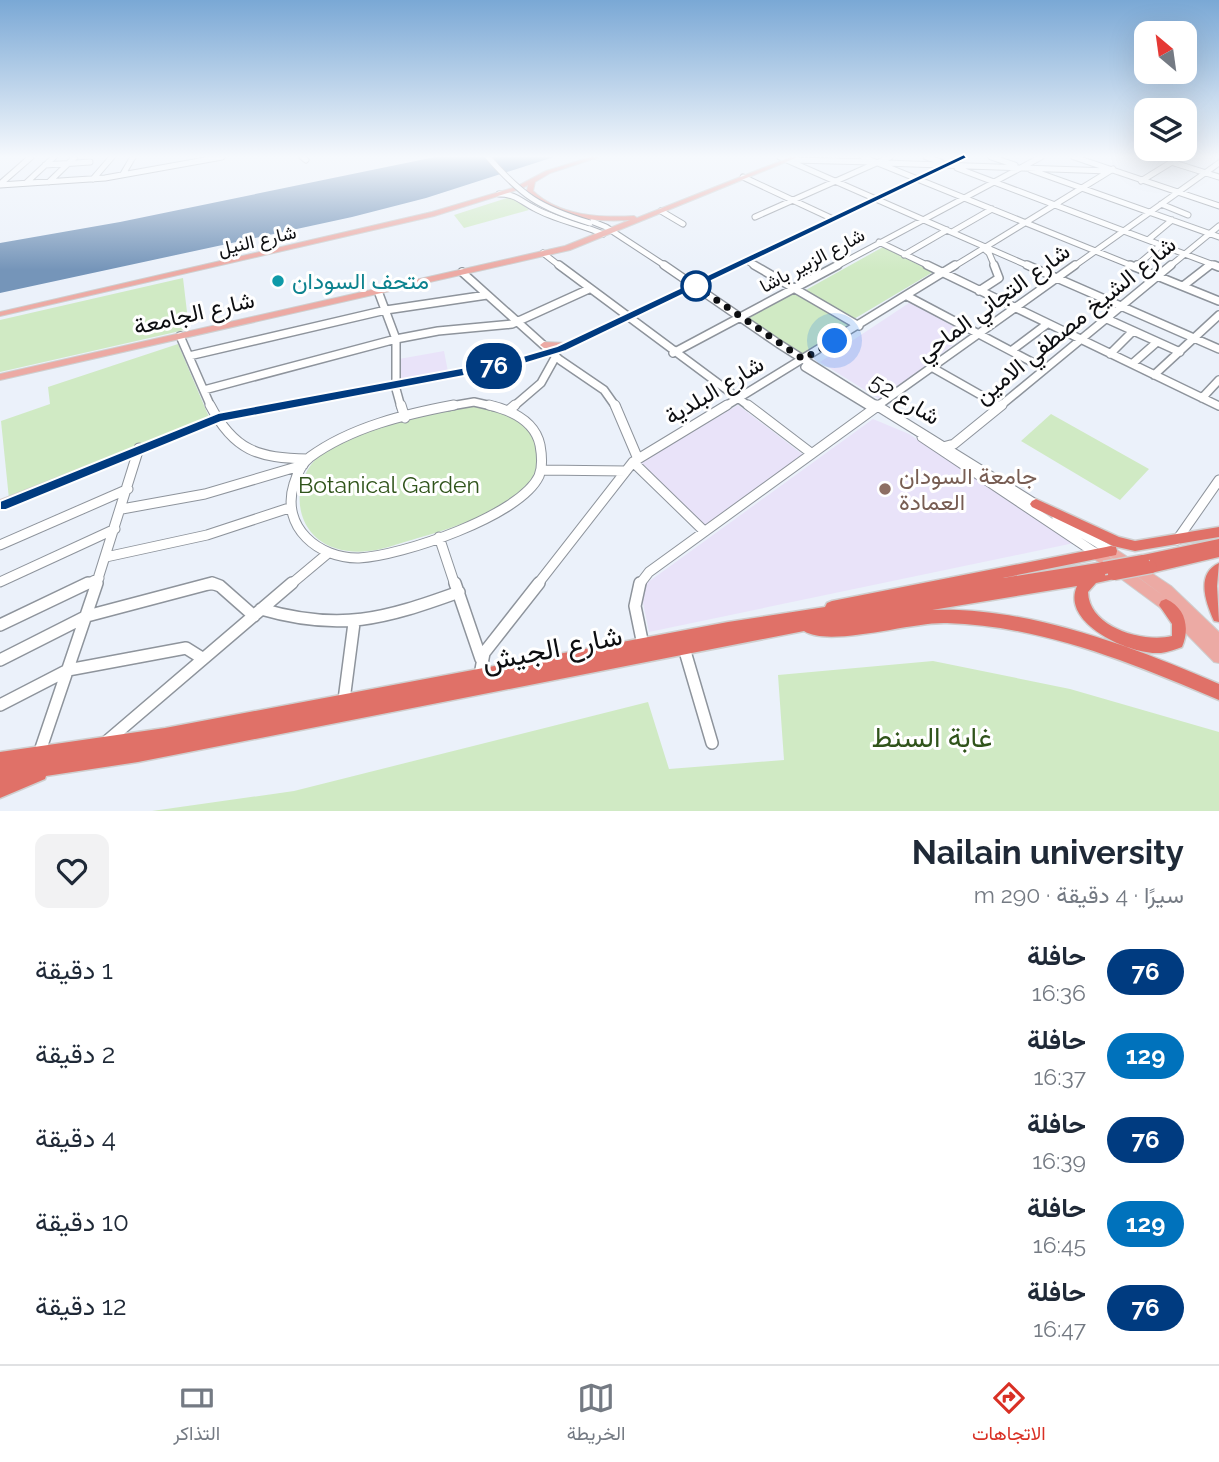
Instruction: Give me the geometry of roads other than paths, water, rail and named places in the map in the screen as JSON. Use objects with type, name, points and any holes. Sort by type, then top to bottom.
[{"type":"highway","points":[[1036,504],[1127,545],[1149,545],[1219,532]]},
{"type":"highway","points":[[1147,564],[1219,544]]},
{"type":"highway","points":[[1147,564],[1219,552]]},
{"type":"highway","points":[[802,621],[851,602],[1104,553]]},
{"type":"highway","name":"شارع الجيش","points":[[1,764],[344,700],[480,667],[802,621],[1147,564]]},
{"type":"highway","points":[[1219,569],[1212,576],[1210,589],[1219,616]]},
{"type":"highway","points":[[1104,573],[1081,588],[1081,602],[1101,627],[1123,640],[1146,647],[1177,642],[1182,630],[1180,622],[1166,604]]},
{"type":"highway","points":[[802,621],[834,630],[923,617],[984,618],[1084,642],[1177,674],[1219,692]]},
{"type":"highway","name":"شارع الجيش","points":[[1,764],[51,768],[188,745],[684,648],[802,621]]},
{"type":"highway","points":[[0,790],[51,768]]},
{"type":"main road","name":"شارع النيل","points":[[433,213],[485,195]]},
{"type":"main road","name":"شارع النيل","points":[[0,314],[339,236],[496,195]]},
{"type":"main road","points":[[534,195],[540,201],[595,222],[633,222]]},
{"type":"main road","name":"شارع الجامعة","points":[[0,377],[543,254],[607,233],[700,195]]},
{"type":"main road","points":[[0,505],[218,418],[554,354],[883,195]]},
{"type":"main road","points":[[595,222],[649,215]]},
{"type":"main road","points":[[530,359],[543,344],[572,344]]},
{"type":"main road","points":[[1104,553],[1166,604],[1219,657]]},
{"type":"main road","points":[[1104,553],[1167,590],[1219,641]]},
{"type":"street","points":[[515,195],[535,209],[607,233]]},
{"type":"street","points":[[524,195],[530,202],[553,212],[595,222],[607,233]]},
{"type":"street","points":[[781,195],[834,219]]},
{"type":"street","points":[[755,217],[804,195]]},
{"type":"street","points":[[868,195],[984,248],[1219,349]]},
{"type":"street","points":[[957,195],[1219,301]]},
{"type":"street","name":"شارع الزبير باشا","points":[[673,352],[967,195]]},
{"type":"street","points":[[1030,195],[1216,266]]},
{"type":"street","name":"شارع البلدية","points":[[480,667],[636,461],[1071,195]]},
{"type":"street","points":[[1099,195],[1219,237]]},
{"type":"street","name":"شارع التجاني الماحي","points":[[643,645],[635,607],[636,587],[649,572],[811,453],[1175,195]]},
{"type":"street","points":[[1187,195],[1219,206]]},
{"type":"street","points":[[1161,204],[1188,215]]},
{"type":"street","points":[[904,254],[992,209]]},
{"type":"street","points":[[661,211],[683,224]]},
{"type":"street","points":[[1148,240],[1172,220]]},
{"type":"street","points":[[595,222],[607,233]]},
{"type":"street","name":"شارع الشيخ مصطفي الامين","points":[[946,446],[1000,407],[1219,226]]},
{"type":"street","name":"شارع 52","points":[[607,233],[694,287],[801,361],[877,408],[946,446],[1036,504],[1104,553]]},
{"type":"street","points":[[879,242],[1219,406]]},
{"type":"street","points":[[1135,267],[1161,245]]},
{"type":"street","points":[[979,291],[999,278],[989,253],[984,248]]},
{"type":"street","points":[[543,254],[811,453]]},
{"type":"street","points":[[747,261],[859,326]]},
{"type":"street","points":[[1183,286],[1216,266]]},
{"type":"street","points":[[462,272],[554,354],[602,388],[624,421],[636,461],[704,531]]},
{"type":"street","points":[[204,390],[396,340],[438,331],[517,322],[589,289]]},
{"type":"street","points":[[378,291],[396,340],[397,384],[405,418]]},
{"type":"street","points":[[189,356],[386,310],[487,296]]},
{"type":"street","points":[[907,296],[1045,369]]},
{"type":"street","points":[[1154,375],[1219,315]]},
{"type":"street","points":[[1107,319],[1180,352]]},
{"type":"street","points":[[1011,351],[1047,324]]},
{"type":"street","points":[[1110,354],[1133,331]]},
{"type":"street","points":[[180,336],[224,430],[237,442],[275,456],[306,462]]},
{"type":"street","points":[[1132,365],[1157,342]]},
{"type":"street","points":[[508,411],[541,383],[554,354]]},
{"type":"street","points":[[933,368],[1000,407]]},
{"type":"street","points":[[1202,398],[1219,380]]},
{"type":"street","points":[[122,509],[205,494],[306,462],[350,434],[474,402],[522,417],[537,435],[542,447],[542,470],[533,486],[502,511],[439,537],[376,556],[327,554],[296,527],[289,508],[291,492],[306,462]]},
{"type":"street","name":"شارع 52","points":[[946,446],[1104,553]]},
{"type":"street","points":[[39,755],[122,509],[139,448]]},
{"type":"street","points":[[542,470],[626,471]]},
{"type":"street","points":[[1177,540],[1219,480]]},
{"type":"street","points":[[0,545],[128,489]]},
{"type":"street","points":[[106,557],[207,535],[289,508]]},
{"type":"street","points":[[0,582],[115,529]]},
{"type":"street","points":[[439,537],[459,592],[480,667]]},
{"type":"street","points":[[102,747],[202,658],[327,554]]},
{"type":"street","points":[[0,625],[99,578]]},
{"type":"street","points":[[0,660],[87,616],[212,583],[258,612],[314,623],[354,623],[404,612],[459,592]]},
{"type":"street","points":[[344,700],[354,623]]},
{"type":"street","points":[[0,705],[68,670],[186,648],[202,658]]},
{"type":"street","points":[[684,648],[712,743]]},
{"type":"water","points":[[252,195],[436,195],[352,217],[0,293],[0,243]]},
{"type":"place","name":"متحف السودان","points":[[278,281]]},
{"type":"place","name":"جامعة السودان العمادة","points":[[885,489]]},
{"type":"park label","name":"Botanical Garden","points":[[389,485]]},
{"type":"park label","name":"غابة السنط","points":[[932,737]]}]
